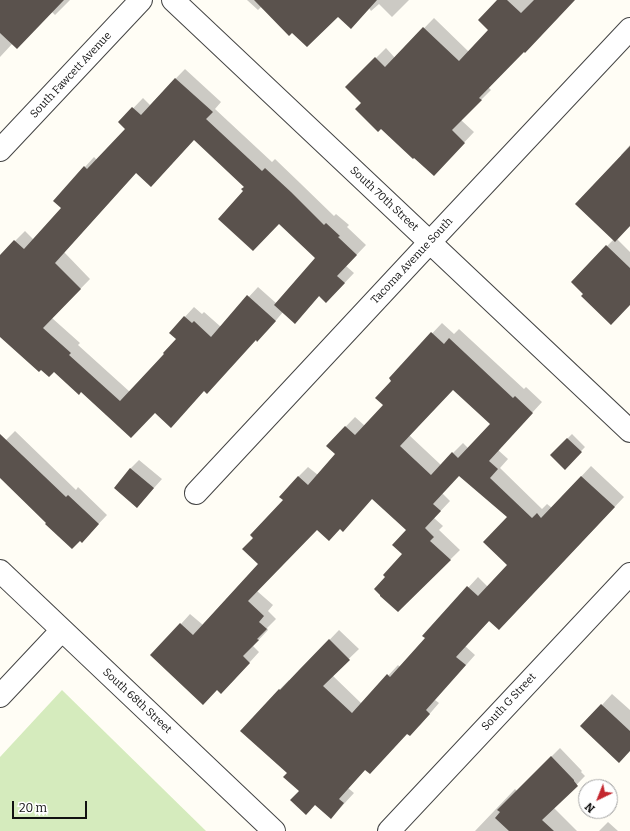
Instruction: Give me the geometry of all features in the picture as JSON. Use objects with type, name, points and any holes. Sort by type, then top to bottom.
[{"type":"street","name":"South Fawcett Avenue","points":[[0,150],[141,0]]},
{"type":"street","name":"South 70th Street","points":[[173,0],[630,431]]},
{"type":"street","name":"Tacoma Avenue South","points":[[196,493],[630,29]]},
{"type":"street","name":"South 68th Street","points":[[0,571],[274,831]]},
{"type":"street","name":"South G Street","points":[[389,831],[630,574]]},
{"type":"street","points":[[0,696],[62,630]]},
{"type":"green space","points":[[62,690],[206,831],[0,831],[0,757]]},
{"type":"building","points":[[0,0],[64,0],[17,49],[0,33]]},
{"type":"building","points":[[254,0],[377,0],[351,29],[338,17],[307,47],[292,33],[289,36]]},
{"type":"building","points":[[497,0],[507,0],[521,13],[534,0],[575,0],[525,53],[524,52],[479,98],[482,100],[452,130],[465,143],[434,176],[414,158],[413,159],[381,129],[378,132],[355,109],[361,103],[345,87],[375,57],[385,67],[423,27],[459,61],[488,30],[478,20]]},
{"type":"building","points":[[175,78],[213,112],[206,119],[262,171],[265,168],[324,225],[326,223],[340,236],[338,237],[357,255],[337,276],[345,283],[326,303],[319,296],[295,324],[274,305],[315,258],[279,224],[253,251],[218,219],[243,191],[241,189],[244,187],[194,140],[151,187],[136,173],[55,263],[81,289],[43,328],[71,353],[69,355],[120,401],[176,339],[169,333],[184,316],[192,323],[194,321],[211,337],[247,295],[276,321],[257,342],[256,340],[207,394],[204,391],[171,428],[155,413],[131,438],[81,392],[79,395],[54,372],[49,377],[41,370],[39,372],[0,337],[0,255],[14,240],[24,249],[61,208],[53,201],[84,166],[87,169],[125,129],[118,122],[132,107],[141,115]]},
{"type":"building","points":[[630,146],[630,226],[615,242],[575,204]]},
{"type":"building","points":[[606,245],[630,268],[630,305],[611,325],[581,296],[583,294],[571,282]]},
{"type":"building","points":[[431,332],[444,344],[449,338],[513,398],[515,396],[533,413],[489,461],[498,469],[490,478],[532,518],[537,513],[541,518],[581,476],[615,507],[499,630],[489,621],[456,657],[466,665],[426,710],[430,714],[410,736],[407,734],[370,774],[365,770],[339,799],[344,803],[331,819],[315,805],[306,815],[290,800],[299,791],[283,777],[287,773],[240,731],[329,639],[350,660],[323,686],[352,713],[387,674],[390,677],[425,638],[422,636],[467,586],[478,596],[507,565],[483,542],[507,517],[459,476],[433,504],[441,511],[425,528],[434,537],[430,541],[451,560],[398,612],[374,589],[385,577],[383,575],[402,554],[392,545],[406,530],[372,499],[343,532],[340,529],[329,541],[317,530],[248,601],[264,616],[259,622],[267,629],[257,639],[259,640],[243,656],[250,663],[221,694],[217,690],[203,705],[150,655],[180,623],[193,635],[258,564],[242,549],[253,538],[250,535],[283,500],[279,497],[298,476],[308,485],[335,454],[326,446],[345,426],[355,435],[383,405],[375,398],[391,381],[389,378]],"holes":[[[453,390],[490,424],[458,458],[452,452],[431,475],[400,446]]]},
{"type":"building","points":[[0,434],[66,497],[68,495],[99,524],[82,543],[80,541],[72,549],[0,478]]},
{"type":"building","points":[[567,438],[582,452],[565,470],[550,455]]},
{"type":"building","points":[[130,468],[154,488],[137,508],[114,488]]},
{"type":"building","points":[[601,704],[630,731],[630,751],[619,763],[580,726]]},
{"type":"building","points":[[551,756],[578,786],[542,820],[554,831],[509,831],[495,818],[500,812],[497,810]]}]
